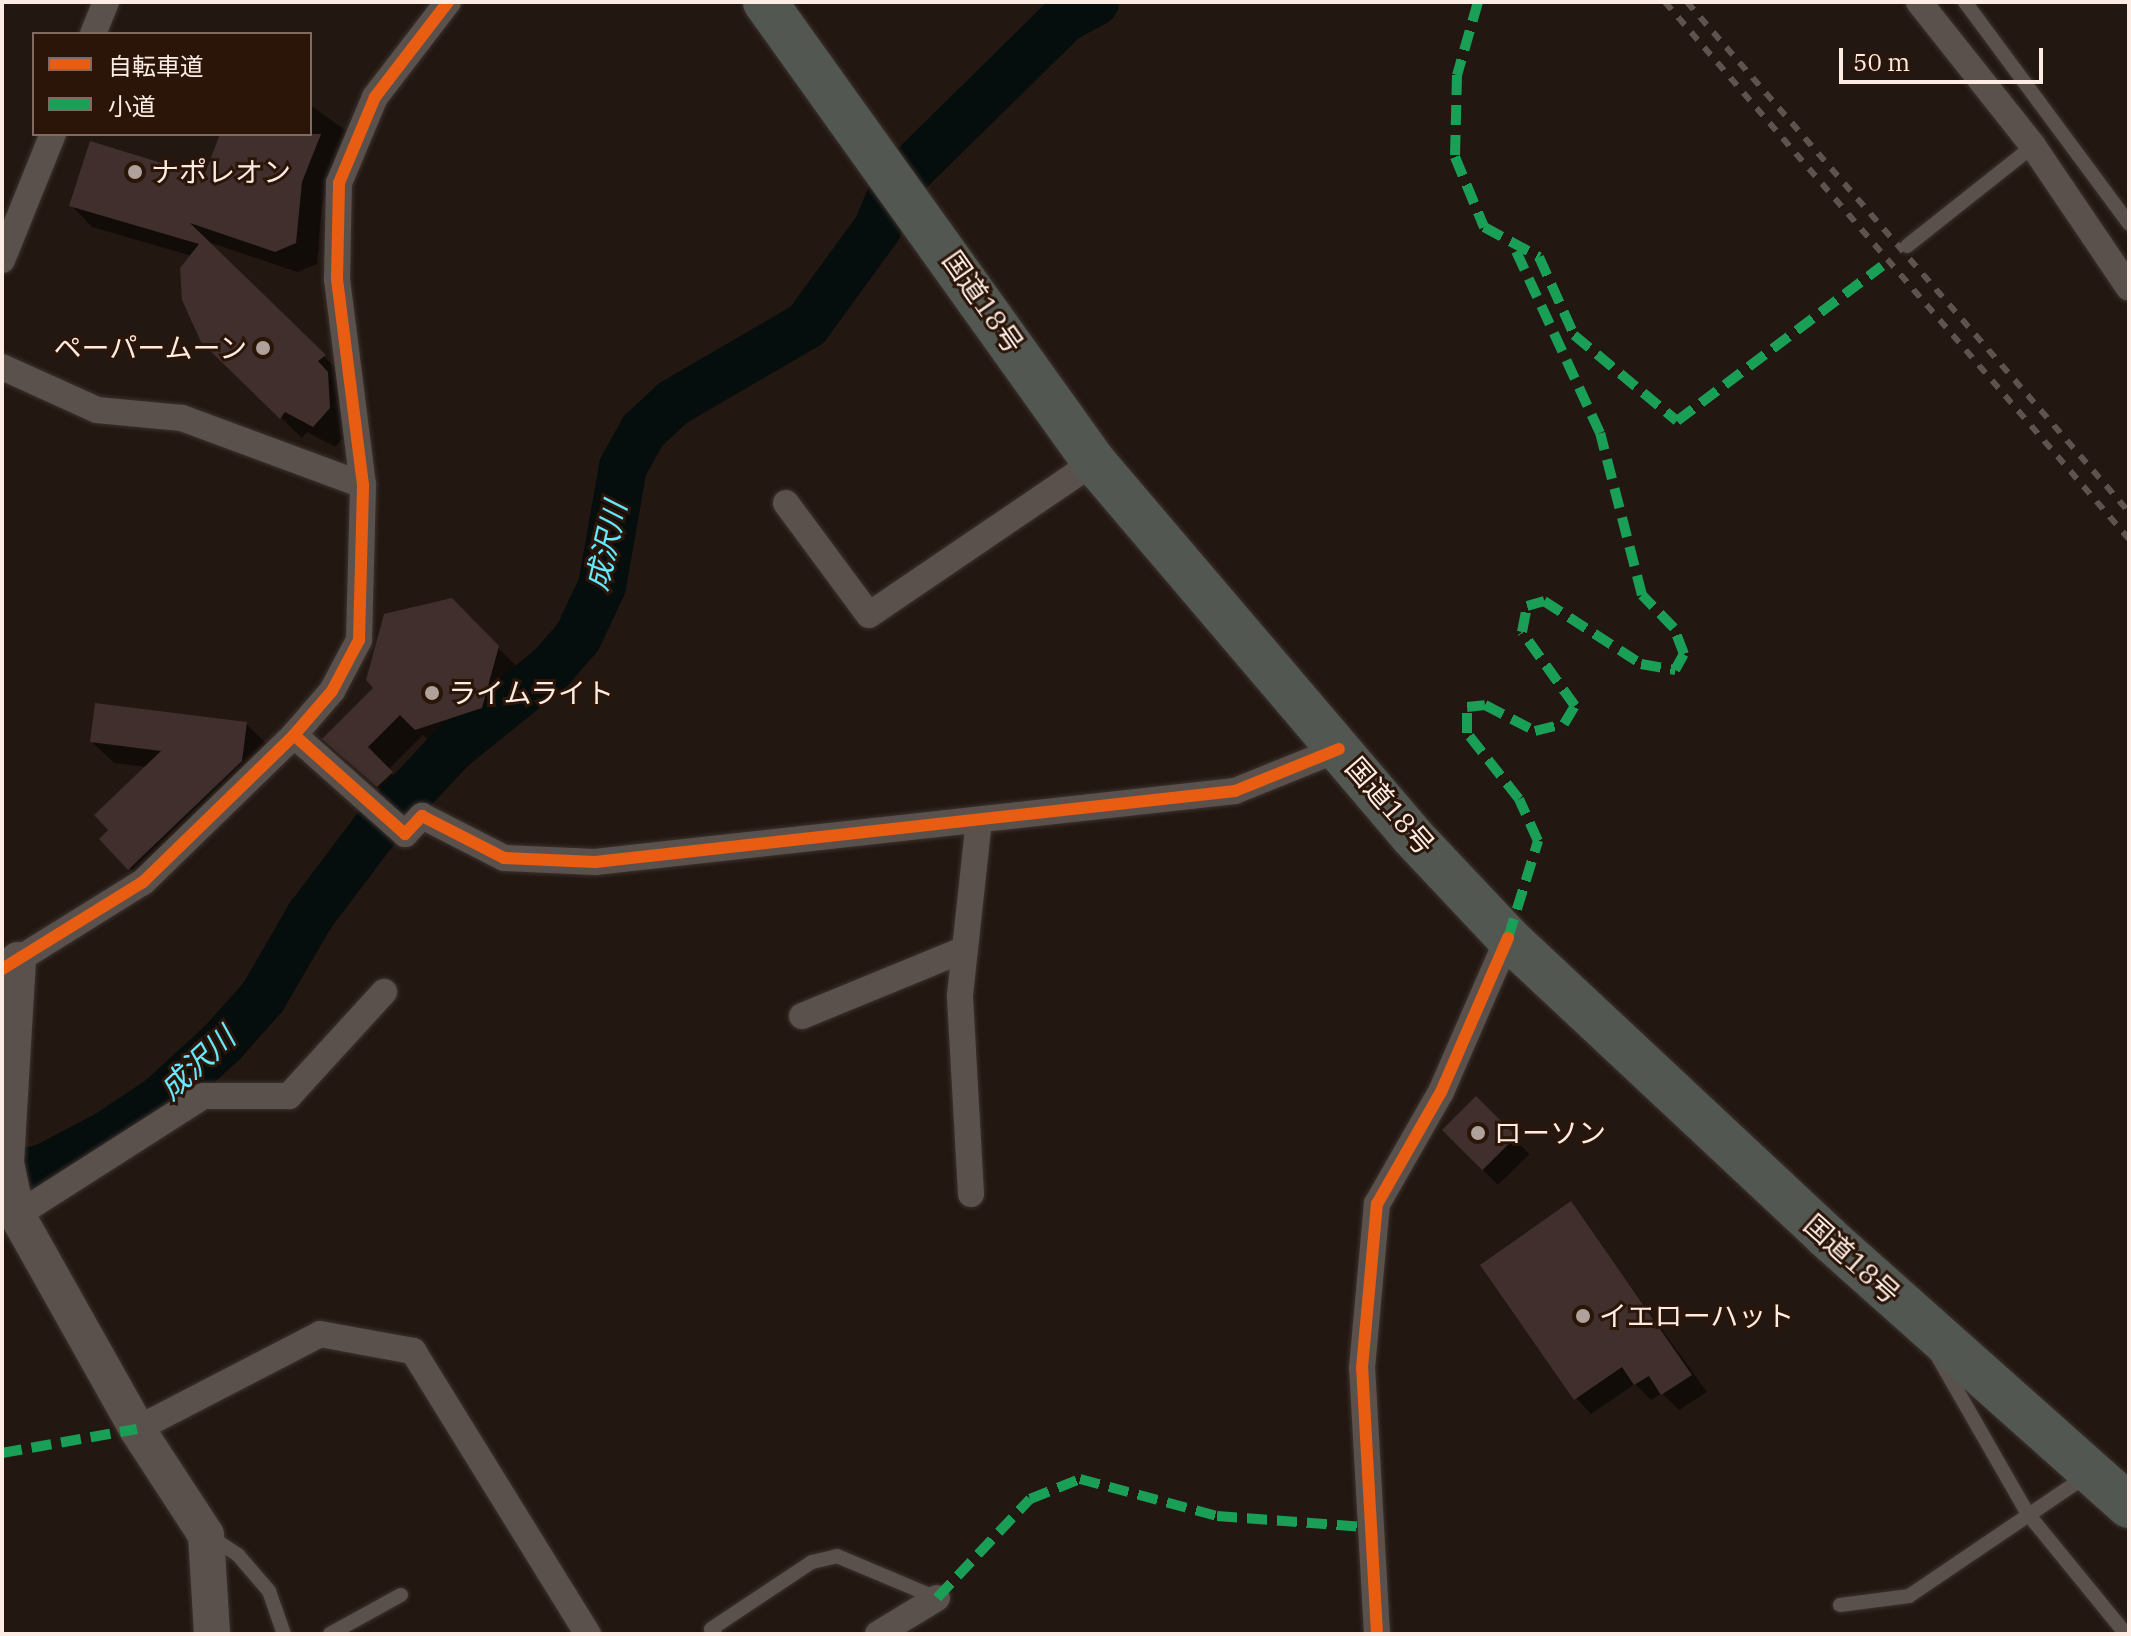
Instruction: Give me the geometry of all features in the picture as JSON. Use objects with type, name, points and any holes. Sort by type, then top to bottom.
[{"type":"highway","name":"国道18号","points":[[765,2],[931,227],[1094,462],[1339,749],[1508,938],[1914,1315],[2129,1506]]},
{"type":"street","points":[[94,32],[106,2]]},
{"type":"street","points":[[212,1634],[206,1535],[137,1429],[15,1207],[6,1163],[10,965],[143,882],[294,735],[332,691],[359,640],[363,485],[337,279],[339,183],[375,97],[448,2]]},
{"type":"street","points":[[1919,2],[2033,146],[2129,288]]},
{"type":"street","points":[[2,260],[52,136]]},
{"type":"street","points":[[2,367],[97,410],[182,418],[363,485]]},
{"type":"street","points":[[786,503],[869,615],[1094,462]]},
{"type":"street","points":[[294,735],[405,834],[422,816],[504,858],[595,862],[1235,791],[1339,749]]},
{"type":"street","points":[[971,1194],[959,1073],[965,949],[979,821]]},
{"type":"street","points":[[1377,1634],[1362,1368],[1377,1204],[1441,1092],[1508,938]]},
{"type":"street","points":[[802,1016],[965,949]]},
{"type":"street","points":[[15,1207],[203,1096],[289,1096],[384,992]]},
{"type":"street","points":[[137,1429],[320,1334],[413,1351],[588,1634]]},
{"type":"street","points":[[878,1634],[937,1598]]},
{"type":"lane","points":[[1965,2],[2129,224]]},
{"type":"lane","points":[[1907,246],[2033,146]]},
{"type":"lane","points":[[1914,1315],[2028,1514],[2126,1634]]},
{"type":"lane","points":[[1840,1605],[1909,1596],[2092,1473]]},
{"type":"lane","points":[[206,1535],[238,1555],[269,1591],[284,1634]]},
{"type":"lane","points":[[715,1634],[711,1629],[812,1562],[837,1556],[937,1598]]},
{"type":"lane","points":[[330,1634],[401,1595]]},
{"type":"building","points":[[321,134],[302,182],[296,243],[275,252],[190,223],[326,355],[318,361],[328,372],[330,408],[313,427],[285,412],[280,419],[201,342],[182,300],[180,268],[199,244],[69,206],[90,141],[204,176],[219,136]]},
{"type":"building","name":"ライムライト","points":[[452,598],[499,646],[482,708],[415,730],[400,715],[368,747],[393,772],[377,787],[322,739],[373,688],[366,680],[384,614]]},
{"type":"building","points":[[95,703],[247,722],[242,761],[128,870],[99,839],[108,830],[94,815],[161,751],[90,742]]},
{"type":"building","name":"ローソン","points":[[1476,1096],[1516,1136],[1482,1170],[1442,1130]]},
{"type":"building","name":"イエローハット","points":[[1571,1201],[1692,1375],[1661,1395],[1649,1376],[1634,1385],[1622,1367],[1574,1400],[1480,1265]]},
{"type":"waterway","name":"成沢川","points":[[2,1177],[44,1168],[107,1135],[161,1099],[223,1042],[263,997],[310,916],[374,831],[453,747],[552,667],[578,637],[602,586],[623,467],[643,431],[673,403],[807,325],[877,229],[896,184],[1065,18],[1095,2]]},
{"type":"railway","points":[[1665,2],[2129,539]]},
{"type":"railway","points":[[1687,2],[2129,512]]},
{"type":"marked path","points":[[1478,2],[1457,75],[1455,157],[1484,227],[1539,257],[1574,335],[1677,421],[1882,266]]},
{"type":"marked path","points":[[1508,938],[1538,841],[1519,799],[1467,733],[1467,707],[1485,705],[1535,731],[1564,724],[1575,706],[1522,632],[1527,606],[1544,601],[1641,664],[1675,670],[1684,654],[1674,628],[1642,595],[1600,433],[1515,249]]},
{"type":"marked path","points":[[2,1453],[137,1429]]},
{"type":"marked path","points":[[937,1598],[1030,1499],[1080,1479],[1217,1516],[1365,1527]]},
{"type":"cycle path","points":[[2,969],[143,882],[294,735],[332,691],[359,640],[363,485],[337,279],[339,183],[375,97],[448,2]]},
{"type":"cycle path","points":[[294,735],[405,834],[422,816],[504,858],[595,862],[1235,791],[1339,749]]},
{"type":"cycle path","points":[[1377,1634],[1362,1368],[1377,1204],[1441,1092],[1508,938]]},
{"type":"place","name":"ナポレオン","points":[[135,172]]},
{"type":"place","name":"ペーパームーン","points":[[263,348]]},
{"type":"place","name":"ライムライト","points":[[432,693]]},
{"type":"place","name":"ローソン","points":[[1478,1133]]},
{"type":"place","name":"イエローハット","points":[[1583,1316]]}]
